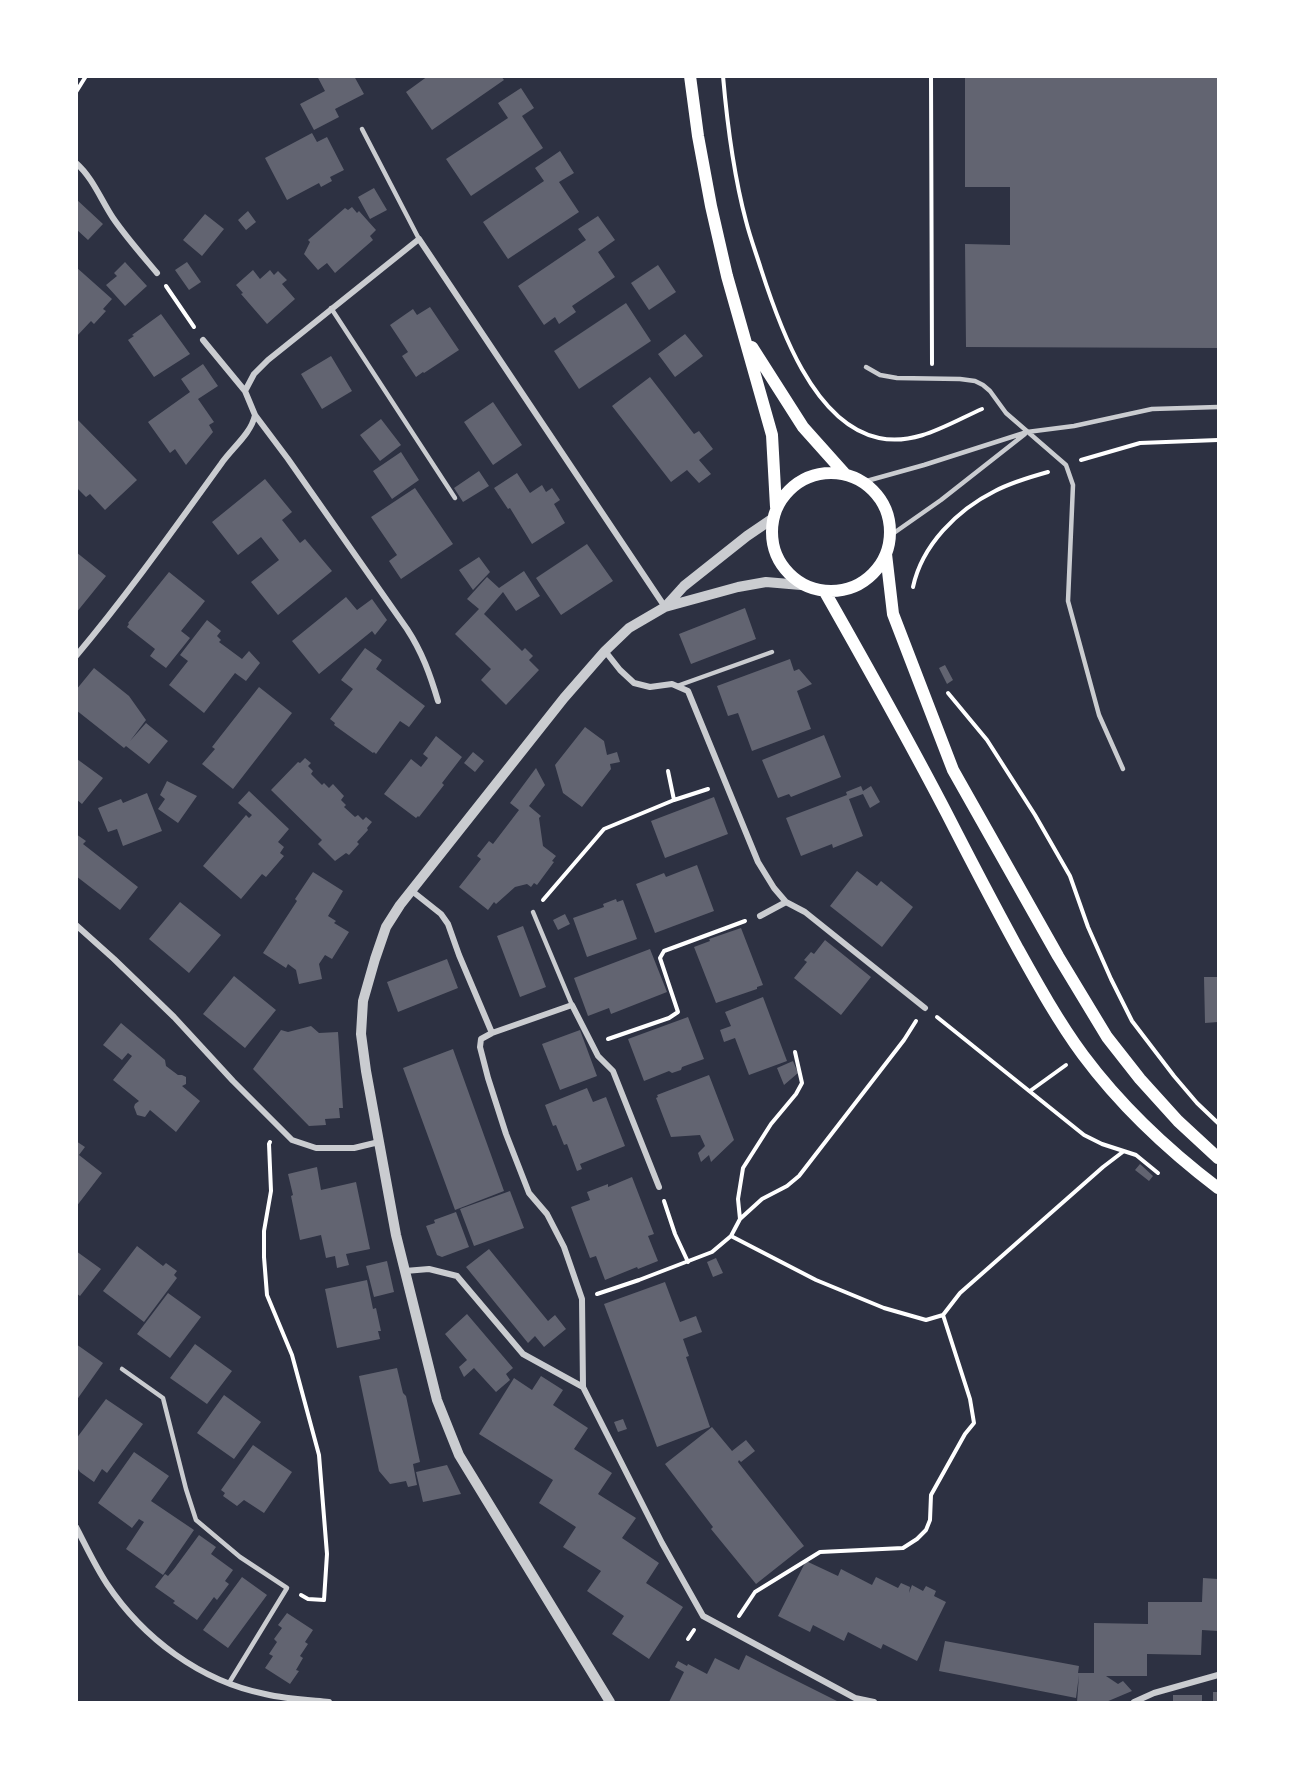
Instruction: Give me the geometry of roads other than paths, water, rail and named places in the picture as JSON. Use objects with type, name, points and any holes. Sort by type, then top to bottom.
[{"type":"main road","points":[[690,76],[711,206],[727,276],[772,435],[774,513],[772,544],[779,562],[801,585],[825,592],[844,590],[862,583],[876,571],[886,554],[891,535],[888,514],[879,495],[864,482],[844,474],[824,472],[804,478],[788,490],[774,513]]},
{"type":"main road","points":[[744,336],[803,427],[844,474]]},
{"type":"main road","points":[[886,554],[893,614],[953,770],[1058,956],[1107,1037],[1165,1107],[1218,1158]]},
{"type":"main road","points":[[825,592],[906,736],[987,892],[1063,1026],[1099,1075],[1138,1118],[1218,1188]]},
{"type":"street","points":[[76,163],[94,186],[112,217],[157,273]]},
{"type":"street","points":[[245,392],[254,374],[268,360],[419,239],[665,608]]},
{"type":"street","points":[[203,340],[245,392],[255,415],[418,647],[428,668],[438,701]]},
{"type":"street","points":[[76,656],[137,581],[225,457],[252,425],[255,415]]},
{"type":"street","points":[[665,608],[684,586],[774,513]]},
{"type":"street","points":[[610,1702],[459,1455],[437,1400],[396,1235],[366,1071],[361,1034],[363,1001],[386,927],[400,905],[564,698],[605,651],[629,628],[665,608],[738,587],[766,582],[801,585]]},
{"type":"street","points":[[605,651],[634,683],[650,687],[672,684],[688,691],[758,862],[774,888],[786,902],[805,912],[926,1008]]},
{"type":"street","points":[[412,891],[441,914],[448,924],[492,1034]]},
{"type":"street","points":[[760,916],[786,902]]},
{"type":"street","points":[[76,925],[165,1008],[292,1140],[315,1148],[354,1148],[380,1142]]},
{"type":"street","points":[[659,1187],[613,1071],[598,1056],[572,1005],[482,1039],[480,1047],[506,1134],[529,1193],[547,1214],[564,1247],[582,1299],[583,1387],[662,1543],[703,1616],[855,1698],[874,1702]]},
{"type":"street","points":[[405,1271],[429,1269],[457,1276],[524,1354],[583,1387]]},
{"type":"street","points":[[76,1527],[106,1583],[140,1626],[167,1649],[192,1666],[230,1683],[264,1694],[329,1702]]},
{"type":"street","points":[[1134,1702],[1154,1693],[1218,1675]]},
{"type":"lane","points":[[362,129],[419,239]]},
{"type":"lane","points":[[331,308],[455,498]]},
{"type":"lane","points":[[866,367],[880,375],[897,378],[975,381],[983,385],[1006,413],[1066,465],[1073,485],[1068,600],[1099,716],[1123,769]]},
{"type":"lane","points":[[864,482],[1027,432],[1074,426],[1152,409],[1218,407]]},
{"type":"lane","points":[[891,535],[941,500],[1027,432]]},
{"type":"lane","points":[[676,686],[772,652]]},
{"type":"lane","points":[[533,912],[572,1005]]},
{"type":"lane","points":[[122,1369],[163,1398],[196,1520],[240,1557],[287,1588],[230,1683]]}]
